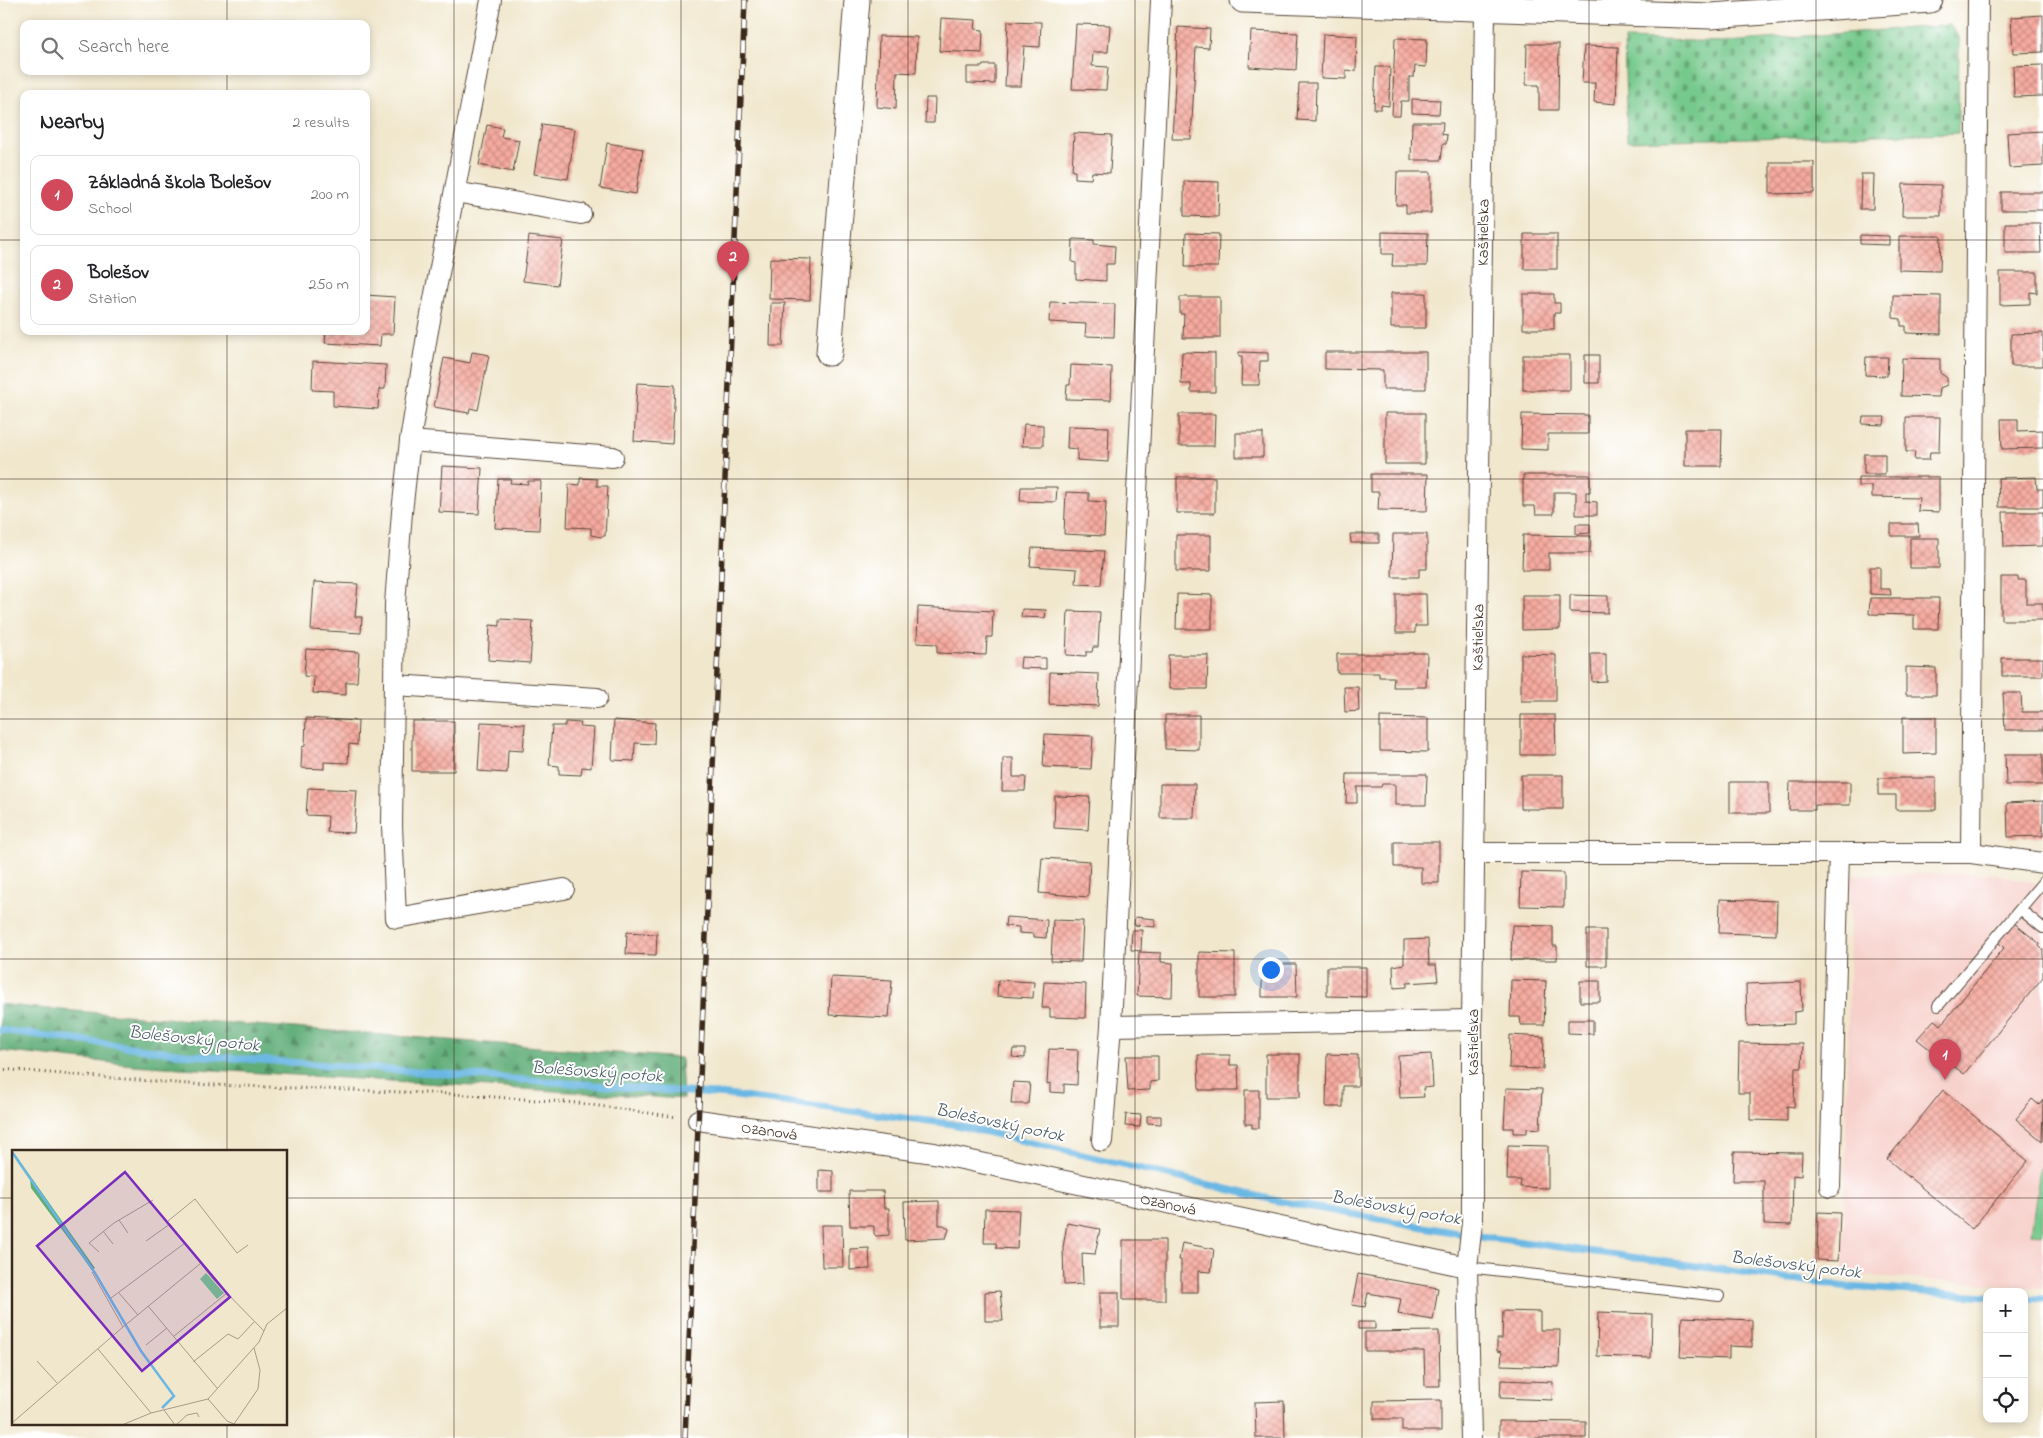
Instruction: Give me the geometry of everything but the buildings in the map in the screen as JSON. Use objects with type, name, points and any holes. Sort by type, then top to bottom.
[{"type":"street","points":[[491,0],[427,336],[410,441],[397,560],[392,825],[396,918],[564,889]]},
{"type":"street","points":[[828,353],[857,0]]},
{"type":"street","points":[[1102,1141],[1111,1026],[1161,0]]},
{"type":"street","points":[[1243,0],[1711,16],[1930,0]]},
{"type":"street","points":[[1971,853],[1978,0]]},
{"type":"street","name":"Kaštieľska","points":[[1467,1267],[1472,1223],[1472,1020],[1485,8]]},
{"type":"street","points":[[455,192],[581,214]]},
{"type":"street","points":[[410,441],[613,457]]},
{"type":"street","points":[[394,685],[598,698]]},
{"type":"street","points":[[1474,853],[1971,853],[2043,863]]},
{"type":"street","points":[[1830,1186],[1839,853]]},
{"type":"street","points":[[1111,1026],[1472,1020]]},
{"type":"street","name":"Ozanová","points":[[698,1120],[934,1153],[1467,1267]]},
{"type":"street","points":[[1467,1267],[1471,1438]]},
{"type":"lane","points":[[1938,1006],[2043,882]]},
{"type":"lane","points":[[2020,910],[2043,928]]},
{"type":"lane","points":[[1467,1267],[1719,1296]]},
{"type":"path","points":[[0,1069],[188,1084],[454,1094],[578,1103],[698,1120]]},
{"type":"shaded area","points":[[1992,873],[2043,885],[2043,1288],[1843,1274],[1851,875]]},
{"type":"green space","points":[[1950,25],[1959,37],[1958,133],[1627,141],[1624,39],[1727,42]]},
{"type":"green space","points":[[0,1004],[681,1058],[683,1099],[132,1065],[0,1051]]},
{"type":"green space","points":[[2040,1168],[2043,1168],[2043,1234],[2031,1233]]},
{"type":"waterway","name":"Bolešovský potok","points":[[0,1030],[192,1055],[728,1095],[952,1124],[1278,1201],[1458,1233],[1848,1287],[1983,1296]]},
{"type":"waterway","name":"Bolešovský potok","points":[[2028,1298],[2043,1299]]},
{"type":"railway","points":[[685,1438],[745,0]]},
{"type":"place","name":"Bolešov","points":[[733,282]]},
{"type":"place","name":"Základná škola Bolešov","points":[[1945,1080]]}]
